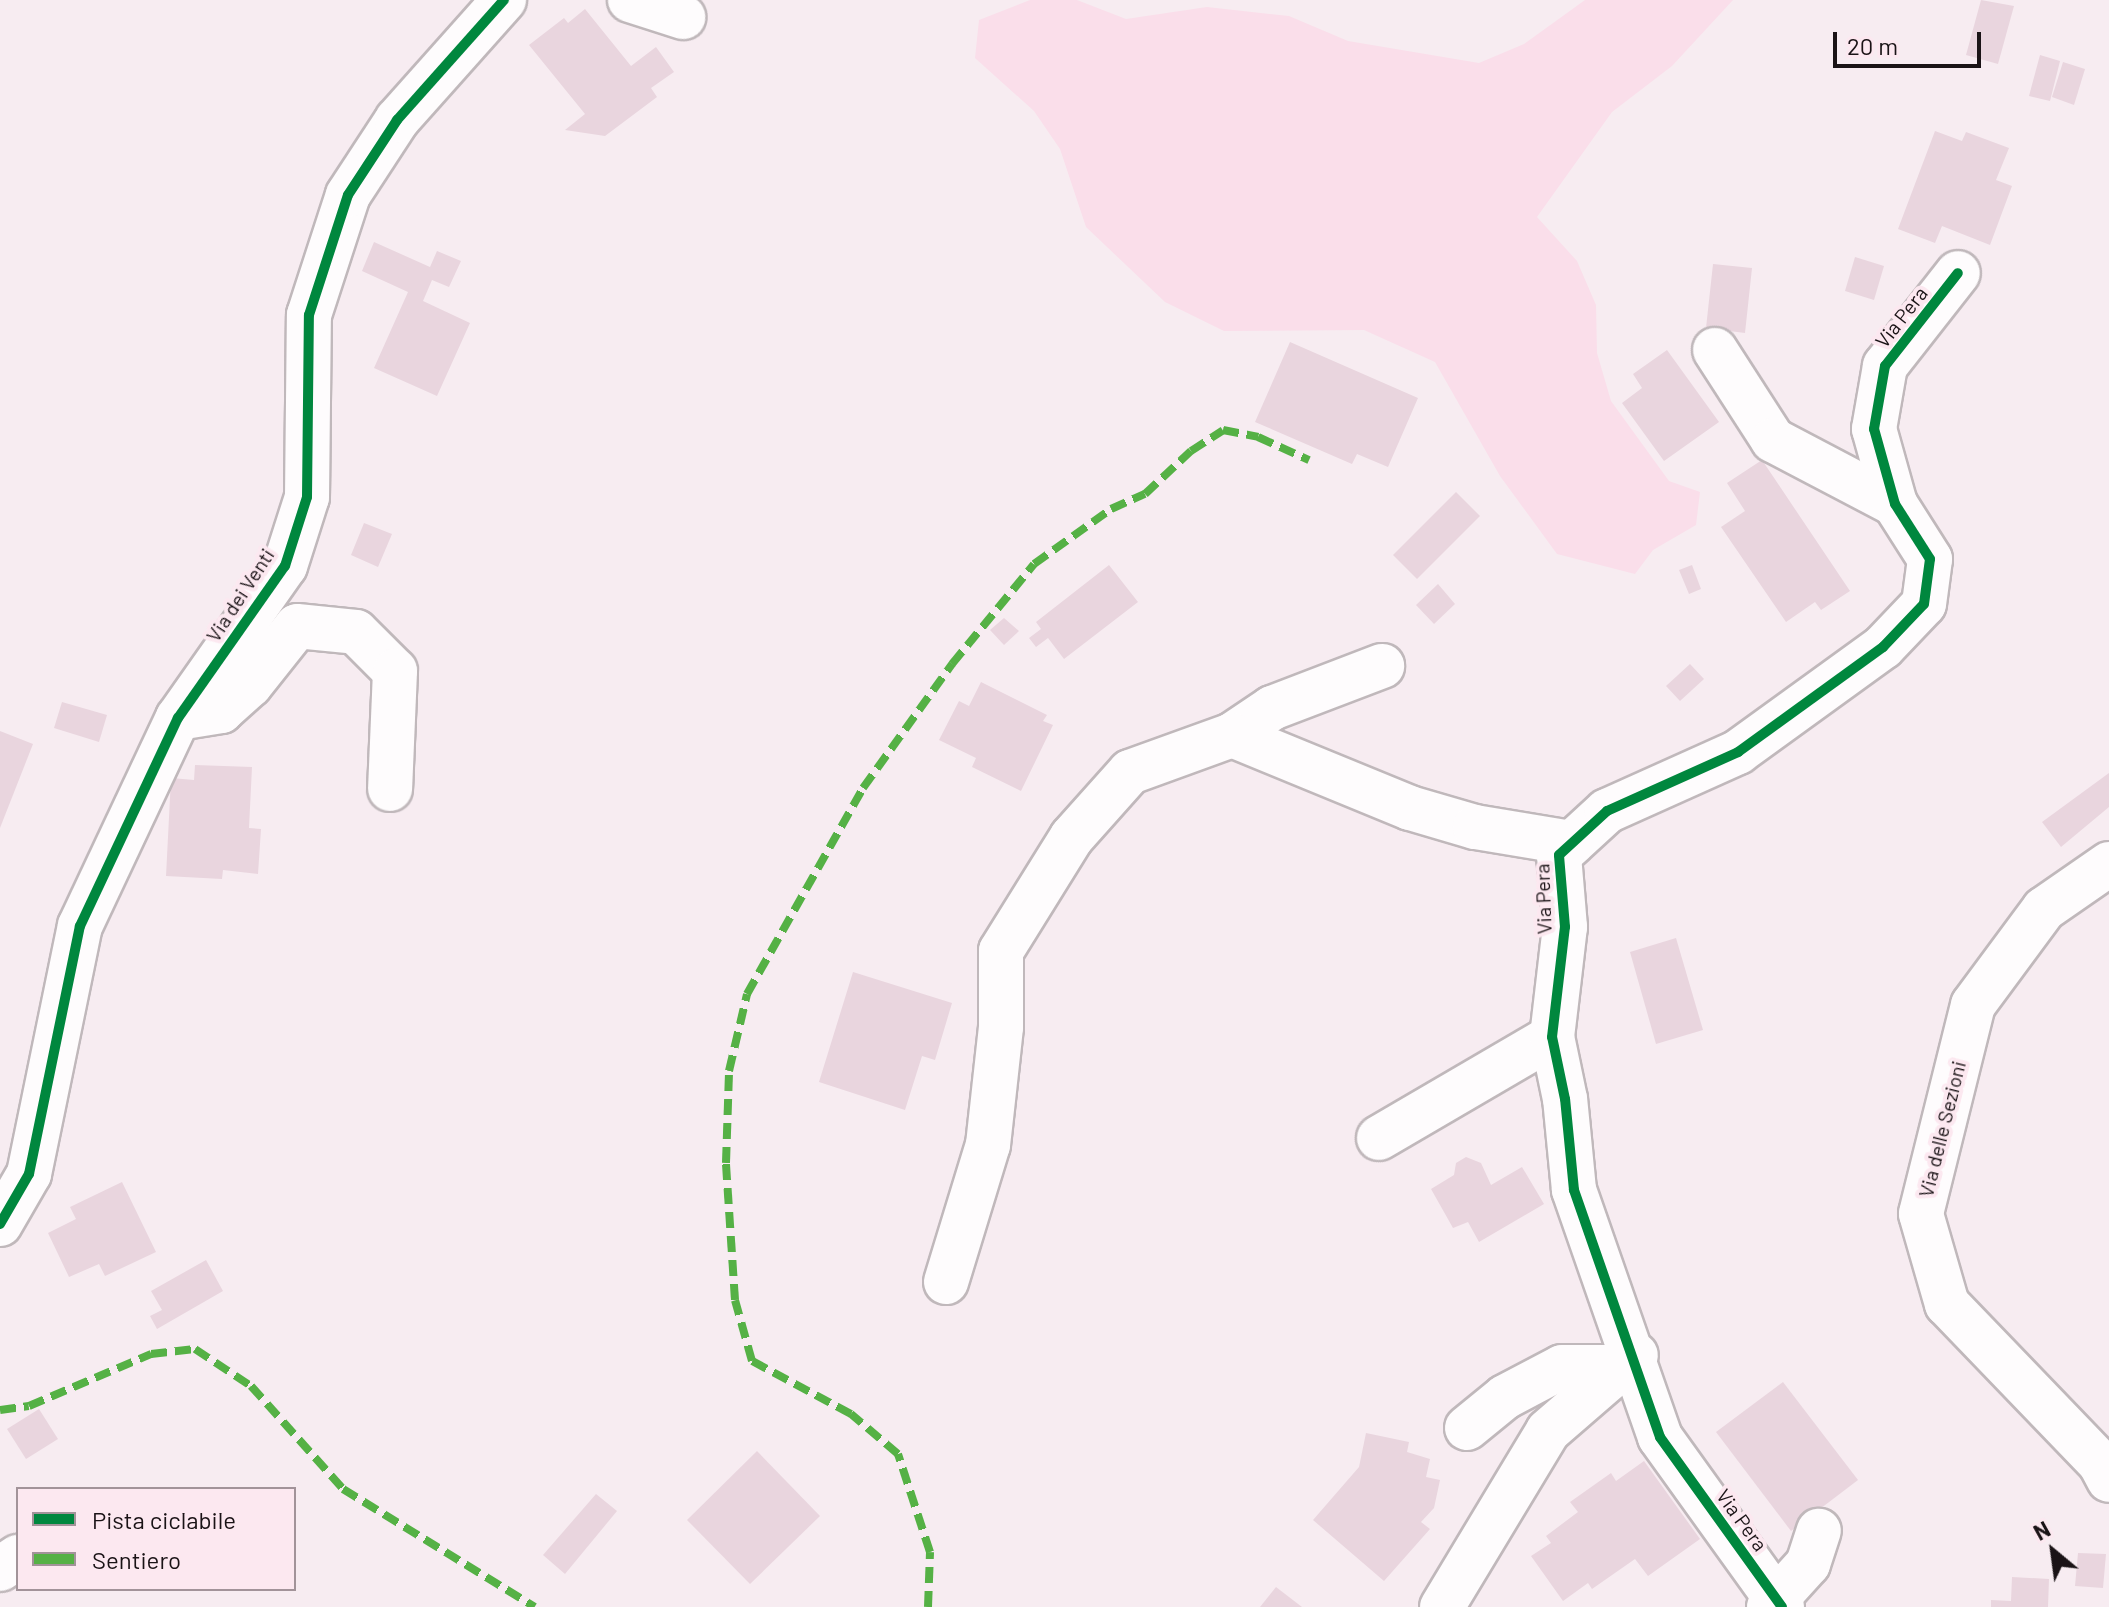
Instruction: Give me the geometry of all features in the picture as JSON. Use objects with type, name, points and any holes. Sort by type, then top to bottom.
[{"type":"street","name":"Via dei Venti","points":[[0,1224],[32,1161],[80,926],[178,718],[285,566],[307,497],[309,315],[348,195],[397,120],[504,0]]},
{"type":"street","points":[[630,0],[683,17]]},
{"type":"street","name":"Via Pera","points":[[1777,1605],[1660,1437],[1628,1361],[1574,1190],[1565,1099],[1552,1037],[1565,927],[1559,855],[1607,811],[1738,752],[1883,647],[1924,604],[1930,559],[1895,504],[1874,429],[1885,366],[1958,273]]},
{"type":"street","points":[[1715,350],[1773,440],[1895,504]]},
{"type":"street","points":[[178,718],[221,711],[250,685],[297,626],[356,632],[395,671],[390,789]]},
{"type":"street","points":[[946,1282],[988,1145],[1001,1027],[1001,951],[1072,837],[1130,772],[1232,735],[1272,708],[1382,666]]},
{"type":"street","points":[[1232,735],[1410,808],[1475,827],[1572,843]]},
{"type":"street","name":"Via delle Sezioni","points":[[2109,864],[2044,909],[1973,1005],[1921,1214],[1947,1304],[2100,1463],[2109,1480]]},
{"type":"street","points":[[1379,1138],[1552,1037]]},
{"type":"street","points":[[1467,1428],[1505,1397],[1562,1367],[1628,1361]]},
{"type":"street","points":[[1442,1607],[1548,1431],[1628,1361]]},
{"type":"street","points":[[1777,1605],[1808,1564],[1819,1531]]},
{"type":"shaded area","points":[[1030,0],[1077,0],[1126,19],[1207,7],[1289,16],[1348,41],[1479,63],[1524,44],[1585,0],[1733,0],[1672,66],[1612,112],[1537,217],[1577,261],[1596,305],[1597,353],[1611,401],[1669,481],[1700,492],[1696,525],[1653,550],[1635,574],[1557,554],[1500,476],[1435,362],[1364,330],[1224,331],[1165,302],[1086,227],[1060,149],[1034,111],[975,58],[979,20]]},
{"type":"building","points":[[1981,0],[2014,6],[1998,64],[1966,55]]},
{"type":"building","points":[[585,9],[631,66],[656,47],[674,72],[651,88],[657,97],[605,136],[565,130],[585,114],[529,45],[564,18],[568,23]]},
{"type":"building","points":[[2040,55],[2060,61],[2050,101],[2029,96]]},
{"type":"building","points":[[2063,62],[2085,69],[2074,105],[2052,97]]},
{"type":"building","points":[[1935,131],[1962,141],[1966,132],[2009,148],[1996,180],[2012,186],[1990,245],[1942,226],[1935,243],[1898,229]]},
{"type":"building","points":[[374,242],[430,267],[437,251],[461,261],[449,287],[432,280],[423,301],[470,323],[437,396],[374,368],[408,292],[362,271]]},
{"type":"building","points":[[1855,257],[1884,266],[1874,300],[1845,291]]},
{"type":"building","points":[[1713,264],[1752,268],[1745,333],[1706,328]]},
{"type":"building","points":[[1290,342],[1418,398],[1388,467],[1357,454],[1352,464],[1255,422]]},
{"type":"building","points":[[1667,350],[1719,422],[1664,461],[1622,403],[1642,388],[1633,374]]},
{"type":"building","points":[[1762,460],[1850,591],[1821,610],[1815,602],[1786,622],[1721,527],[1745,511],[1727,483]]},
{"type":"building","points":[[1456,492],[1480,516],[1417,579],[1393,555]]},
{"type":"building","points":[[364,523],[392,534],[378,567],[351,555]]},
{"type":"building","points":[[1109,565],[1138,602],[1064,659],[1048,638],[1036,647],[1029,638],[1041,629],[1036,622]]},
{"type":"building","points":[[1692,565],[1701,589],[1689,594],[1679,570]]},
{"type":"building","points":[[1438,584],[1455,604],[1434,624],[1416,605]]},
{"type":"building","points":[[1004,618],[1019,631],[1004,645],[990,630]]},
{"type":"building","points":[[1690,664],[1704,679],[1680,701],[1666,686]]},
{"type":"building","points":[[981,682],[1047,715],[1043,721],[1053,725],[1021,791],[972,767],[976,758],[939,740],[959,701],[969,706]]},
{"type":"building","points":[[62,702],[107,715],[99,742],[54,728]]},
{"type":"building","points":[[0,731],[33,744],[0,828]]},
{"type":"building","points":[[195,765],[252,767],[249,828],[261,829],[258,874],[223,870],[222,879],[166,876],[171,778],[194,780]]},
{"type":"building","points":[[2109,773],[2109,807],[2061,847],[2042,822]]},
{"type":"building","points":[[1676,938],[1703,1030],[1656,1044],[1630,952]]},
{"type":"building","points":[[853,972],[952,1003],[935,1060],[922,1056],[905,1110],[819,1082]]},
{"type":"building","points":[[1466,1157],[1481,1163],[1491,1185],[1522,1167],[1544,1204],[1479,1242],[1468,1222],[1453,1228],[1431,1189],[1454,1175],[1456,1163]]},
{"type":"building","points":[[122,1182],[156,1252],[105,1276],[99,1264],[69,1277],[48,1233],[76,1219],[70,1207]]},
{"type":"building","points":[[206,1260],[223,1291],[157,1329],[150,1316],[162,1310],[151,1291]]},
{"type":"building","points":[[1783,1382],[1858,1480],[1791,1531],[1716,1432]]},
{"type":"building","points":[[39,1409],[58,1439],[26,1459],[7,1429]]},
{"type":"building","points":[[1366,1433],[1409,1442],[1407,1452],[1430,1459],[1426,1477],[1440,1480],[1434,1508],[1421,1522],[1430,1529],[1384,1581],[1313,1520],[1359,1467]]},
{"type":"building","points":[[757,1451],[820,1516],[750,1584],[687,1520]]},
{"type":"building","points":[[1644,1461],[1700,1539],[1648,1576],[1635,1559],[1592,1589],[1588,1583],[1563,1601],[1531,1556],[1551,1543],[1546,1536],[1578,1512],[1570,1502],[1611,1473],[1616,1481]]},
{"type":"building","points":[[596,1494],[617,1511],[565,1574],[543,1555]]},
{"type":"building","points":[[2078,1553],[2106,1554],[2103,1588],[2075,1586]]},
{"type":"building","points":[[2012,1577],[2049,1579],[2048,1607],[1991,1607],[1991,1600],[2011,1601]]},
{"type":"building","points":[[1276,1587],[1302,1607],[1260,1607]]},
{"type":"marked path","points":[[928,1607],[930,1552],[898,1454],[851,1414],[752,1361],[735,1300],[726,1163],[729,1071],[747,994],[863,788],[952,664],[1034,564],[1111,509],[1145,494],[1191,451],[1223,430],[1258,437],[1309,460]]},
{"type":"marked path","points":[[0,1410],[29,1406],[151,1354],[195,1349],[251,1386],[343,1489],[535,1607]]},
{"type":"cycle path","points":[[0,1224],[29,1174],[80,926],[178,718],[285,566],[307,497],[309,315],[348,195],[397,120],[504,0]]},
{"type":"cycle path","points":[[1782,1607],[1660,1437],[1574,1190],[1565,1099],[1552,1037],[1565,927],[1559,855],[1607,811],[1738,752],[1883,647],[1924,604],[1930,559],[1895,504],[1874,429],[1885,366],[1958,273]]}]
